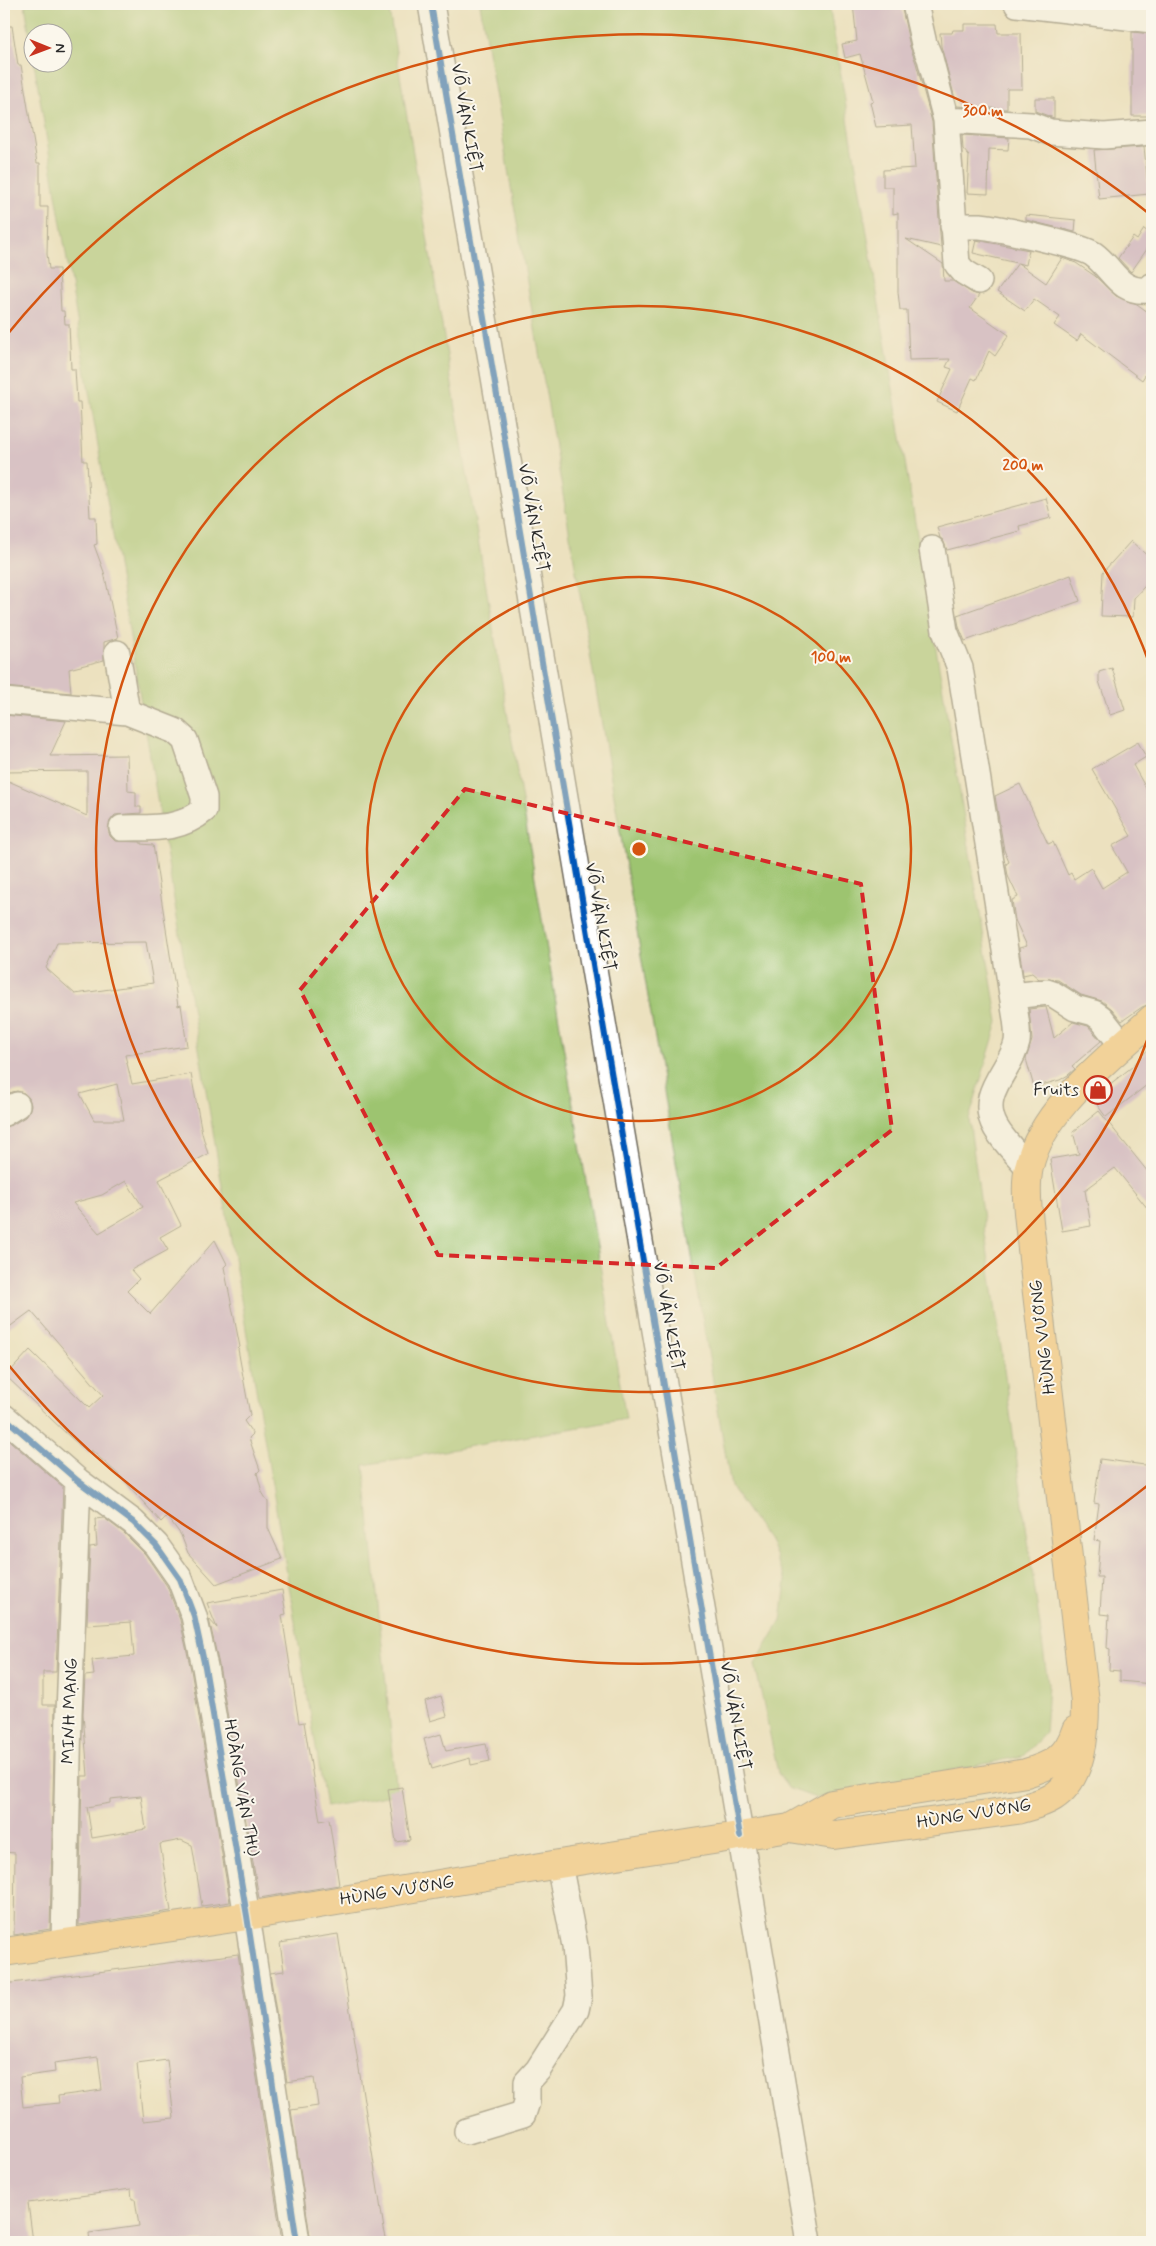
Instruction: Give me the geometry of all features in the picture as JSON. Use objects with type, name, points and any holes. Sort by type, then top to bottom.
[{"type":"main road","name":"HÙNG VƯƠNG","points":[[4,1952],[247,1916],[790,1828],[832,1804],[1026,1773],[1050,1766],[1064,1754],[1073,1740],[1085,1702],[1034,1259],[1028,1192],[1028,1167],[1041,1136],[1064,1103],[1087,1078],[1152,1019]]},
{"type":"street","name":"VÕ VĂN KIỆT","points":[[431,4],[810,2242]]},
{"type":"street","points":[[915,4],[924,44],[930,58],[946,120],[957,264],[979,282]]},
{"type":"street","points":[[1017,4],[1152,20]]},
{"type":"street","points":[[946,120],[1031,125],[1050,132],[1104,136],[1152,132]]},
{"type":"street","points":[[953,226],[982,226],[1071,246],[1093,254],[1128,288],[1136,291],[1148,290],[1152,286]]},
{"type":"street","points":[[932,549],[945,630],[960,668],[1013,996],[1016,1044],[996,1082],[991,1098],[991,1110],[996,1128],[1028,1167]]},
{"type":"street","points":[[117,653],[127,712]]},
{"type":"street","points":[[4,701],[127,712],[175,731],[185,740],[204,797],[204,810],[195,817],[176,826],[122,828]]},
{"type":"street","points":[[1013,996],[1047,992],[1053,994],[1075,1008],[1094,1013],[1101,1018],[1123,1046]]},
{"type":"street","name":"HOÀNG VĂN THỤ","points":[[4,1417],[78,1481],[133,1522],[156,1545],[180,1579],[194,1616],[205,1667],[247,1916],[297,2242]]},
{"type":"street","name":"MINH MẠNG","points":[[64,1942],[69,1713],[78,1481]]},
{"type":"street","points":[[467,2131],[523,2114],[527,2102],[527,2082],[538,2070],[576,2010],[579,1996],[579,1971],[559,1864]]},
{"type":"highlighted area","points":[[465,789],[861,884],[892,1130],[716,1268],[438,1255],[300,990]]},
{"type":"green space","points":[[25,4],[388,4],[626,1419],[364,1465],[397,1794],[326,1807],[36,72],[72,72],[72,22],[28,22]]},
{"type":"green space","points":[[480,4],[829,4],[998,1022],[969,1119],[1048,1684],[1045,1733],[1023,1756],[816,1798],[788,1788],[778,1773],[755,1664],[781,1621],[786,1581],[770,1543],[731,1487]]},
{"type":"building","points":[[853,4],[901,4],[910,47],[932,122],[941,247],[906,239],[943,264],[944,281],[953,281],[972,293],[979,295],[970,308],[1009,335],[995,356],[989,351],[976,380],[972,378],[957,411],[937,402],[952,369],[946,367],[950,359],[909,360],[907,310],[900,310],[898,292],[898,213],[893,214],[893,187],[883,187],[883,170],[915,168],[912,125],[876,127],[870,102],[873,101],[860,54],[845,58],[842,44],[857,41]]},
{"type":"building","points":[[964,24],[997,24],[998,33],[1021,33],[1022,89],[1007,89],[1007,109],[957,106],[941,46],[940,33],[964,30]]},
{"type":"building","points":[[4,26],[12,26],[18,65],[21,65],[37,163],[40,163],[40,207],[48,207],[47,254],[49,269],[59,269],[61,311],[64,311],[65,324],[69,324],[71,369],[75,369],[77,402],[80,402],[83,461],[87,461],[90,517],[96,517],[97,544],[94,545],[104,572],[118,638],[104,642],[104,660],[69,669],[71,693],[4,687]]},
{"type":"building","points":[[1132,32],[1152,34],[1152,116],[1132,116]]},
{"type":"building","points":[[1035,98],[1054,98],[1054,118],[1035,111]]},
{"type":"building","points":[[962,135],[1009,138],[1008,150],[989,149],[988,194],[967,193],[969,156],[963,149]]},
{"type":"building","points":[[1144,147],[1149,194],[1099,199],[1094,150]]},
{"type":"building","points":[[1026,215],[1076,220],[1075,232],[1026,220]]},
{"type":"building","points":[[1144,229],[1152,235],[1152,242],[1131,272],[1118,258],[1133,237],[1137,240]]},
{"type":"building","points":[[976,240],[1029,250],[1026,265],[973,253]]},
{"type":"building","points":[[1062,258],[1076,263],[1095,276],[1116,296],[1137,304],[1152,315],[1152,364],[1142,380],[1081,334],[1077,341],[1054,325],[1060,317],[1034,299],[1025,311],[997,292],[1018,263],[1046,283]]},
{"type":"building","points":[[1046,498],[1051,518],[1019,526],[1020,531],[947,550],[943,540],[940,538],[937,527]]},
{"type":"building","points":[[1131,541],[1152,560],[1152,578],[1134,598],[1133,617],[1101,616],[1103,572]]},
{"type":"building","points":[[1071,575],[1080,601],[965,641],[959,627],[957,615]]},
{"type":"building","points":[[1112,668],[1125,710],[1110,715],[1099,681],[1099,672]]},
{"type":"building","points":[[4,715],[66,721],[50,756],[127,755],[128,791],[136,792],[136,807],[141,807],[141,813],[115,815],[110,821],[108,829],[110,836],[115,841],[141,842],[141,844],[153,845],[178,1006],[181,1005],[187,1046],[125,1055],[132,1084],[191,1074],[202,1133],[208,1154],[159,1180],[181,1225],[160,1237],[168,1250],[131,1270],[139,1279],[127,1291],[150,1314],[215,1240],[227,1264],[224,1267],[240,1347],[238,1349],[250,1415],[244,1421],[253,1434],[249,1438],[260,1470],[257,1473],[262,1492],[268,1502],[268,1528],[282,1559],[216,1584],[188,1553],[181,1535],[167,1516],[161,1522],[121,1477],[91,1450],[89,1453],[69,1436],[6,1376],[30,1350],[89,1408],[103,1395],[31,1311],[4,1331],[4,1127],[12,1125],[25,1117],[31,1105],[29,1098],[24,1093],[17,1091],[9,1093],[4,1087],[4,779],[87,816],[87,771],[4,772]],"holes":[[[146,942],[153,983],[75,994],[46,968],[57,943]],[[117,1084],[124,1120],[94,1120],[80,1094]],[[126,1181],[143,1207],[99,1233],[73,1203],[102,1195]]]},
{"type":"building","points":[[1138,742],[1146,757],[1133,765],[1152,799],[1152,1003],[1142,1007],[1122,1021],[1102,1001],[1081,995],[1058,980],[1039,979],[1032,973],[1023,975],[1019,948],[1027,946],[1015,920],[1012,900],[1018,897],[1008,876],[1006,864],[1009,862],[1004,850],[995,796],[1020,784],[1048,844],[1053,842],[1068,875],[1071,873],[1074,879],[1091,868],[1102,888],[1127,872],[1112,846],[1131,836],[1092,769]]},
{"type":"building","points":[[1046,1007],[1054,1038],[1073,1022],[1088,1026],[1101,1041],[1072,1066],[1075,1069],[1068,1075],[1060,1080],[1034,1087],[1026,1059],[1032,1040],[1029,1009]]},
{"type":"building","points":[[1152,1045],[1152,1081],[1106,1117],[1092,1098],[1132,1067]]},
{"type":"building","points":[[1099,1111],[1152,1177],[1152,1214],[1115,1168],[1085,1190],[1091,1226],[1062,1231],[1050,1159],[1079,1154],[1073,1132]]},
{"type":"building","points":[[4,1436],[63,1487],[56,1672],[43,1672],[43,1705],[55,1705],[50,1929],[14,1935],[15,1853],[4,1852]]},
{"type":"building","points":[[1100,1459],[1152,1466],[1152,1684],[1120,1681],[1120,1671],[1109,1670],[1110,1649],[1107,1648],[1109,1615],[1100,1614],[1102,1577],[1097,1577],[1100,1541],[1094,1540],[1099,1504],[1094,1503]]},
{"type":"building","points":[[104,1518],[124,1533],[145,1554],[167,1586],[180,1620],[191,1670],[230,1902],[202,1906],[192,1845],[181,1840],[160,1844],[171,1911],[79,1925],[82,1776],[88,1776],[83,1714],[85,1676],[94,1675],[92,1660],[134,1656],[131,1622],[87,1625],[90,1547],[97,1546],[95,1519]],"holes":[[[141,1796],[146,1829],[92,1838],[87,1807],[110,1803],[110,1799]]]},
{"type":"building","points":[[282,1590],[286,1614],[282,1615],[299,1723],[304,1722],[320,1821],[329,1819],[339,1885],[259,1898],[219,1665],[209,1619],[217,1628],[207,1603]]},
{"type":"building","points":[[441,1696],[447,1716],[430,1721],[425,1701]]},
{"type":"building","points":[[441,1734],[446,1751],[486,1744],[490,1761],[471,1765],[470,1758],[432,1769],[424,1739]]},
{"type":"building","points":[[402,1787],[410,1840],[396,1842],[388,1789]]},
{"type":"building","points":[[338,1934],[387,2242],[311,2242],[291,2110],[318,2106],[314,2078],[287,2082],[270,1973],[284,1971],[280,1943]]},
{"type":"building","points":[[238,1954],[282,2242],[90,2242],[89,2233],[139,2226],[135,2199],[132,2199],[131,2189],[28,2203],[33,2242],[4,2242],[4,1984]],"holes":[[[98,2057],[102,2090],[58,2096],[59,2103],[23,2107],[20,2077],[55,2072],[54,2063]],[[167,2060],[174,2118],[143,2121],[137,2064]]]},
{"type":"cycle path","points":[[431,4],[740,1836]]},
{"type":"cycle path","points":[[4,1417],[78,1481],[133,1522],[156,1545],[180,1579],[194,1616],[205,1667],[247,1916],[297,2242]]},
{"type":"place","name":"Fruits","points":[[1098,1090]]}]
